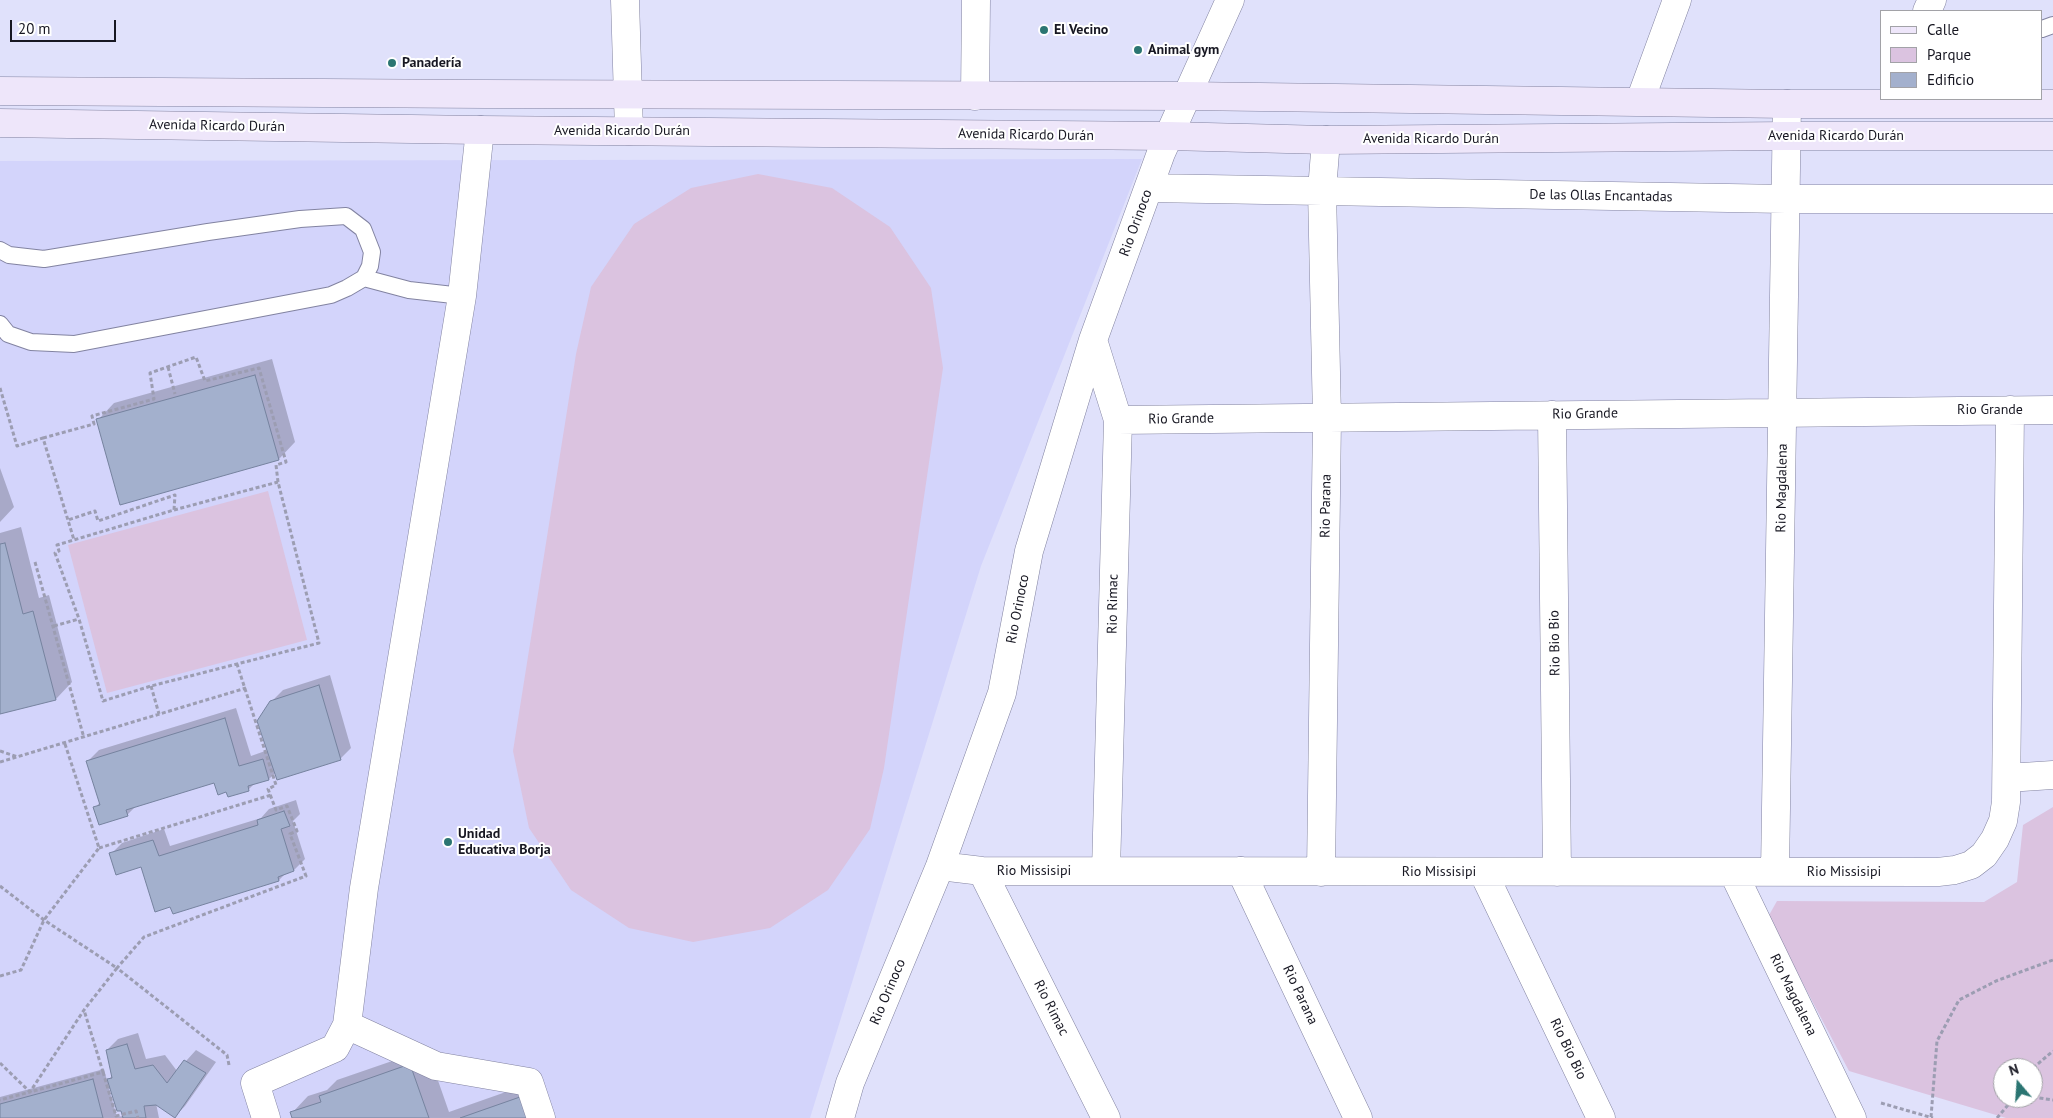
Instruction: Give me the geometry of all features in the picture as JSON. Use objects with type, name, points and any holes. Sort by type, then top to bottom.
[{"type":"street","points":[[625,0],[629,131]]},
{"type":"street","points":[[975,96],[976,0]]},
{"type":"street","name":"Rio Orinoco","points":[[840,1118],[850,1083],[940,866],[1002,692],[1029,551],[1093,340],[1168,136],[1230,0]]},
{"type":"street","points":[[1640,101],[1677,0]]},
{"type":"street","points":[[0,90],[627,95],[1185,96],[1787,104],[1900,101],[2053,104]]},
{"type":"street","name":"Rio Magdalena","points":[[1775,872],[1787,104]]},
{"type":"street","name":"Avenida Ricardo Durán","points":[[0,123],[480,130],[1168,136],[1326,140],[2053,136]]},
{"type":"street","points":[[266,1118],[255,1082],[335,1048],[347,1025],[365,878],[462,296],[480,130]]},
{"type":"street","name":"Rio Parana","points":[[1321,872],[1327,418],[1322,190],[1326,140]]},
{"type":"street","name":"De las Ollas Encantadas","points":[[1149,188],[1786,199],[2053,199]]},
{"type":"street","name":"Rio Rimac","points":[[1093,340],[1118,420],[1106,871]]},
{"type":"street","name":"Rio Missisipi","points":[[940,866],[982,871],[1938,872],[1955,870],[1971,865],[1984,854],[1995,839],[2003,821],[2007,778],[2010,410]]},
{"type":"street","name":"Rio Grande","points":[[1118,420],[2053,410]]},
{"type":"street","name":"Rio Bio Bio","points":[[1552,415],[1557,872]]},
{"type":"street","points":[[2007,778],[2053,775]]},
{"type":"street","name":"Rio Rimac","points":[[982,871],[1106,1118]]},
{"type":"street","name":"Rio Parana","points":[[1241,872],[1358,1118]]},
{"type":"street","name":"Rio Bio Bio","points":[[1483,872],[1601,1118]]},
{"type":"street","name":"Rio Magdalena","points":[[1733,872],[1852,1118]]},
{"type":"street","points":[[347,1025],[436,1066],[529,1082],[541,1118]]},
{"type":"street","points":[[850,1083],[859,1118]]},
{"type":"lane","points":[[0,250],[10,255],[44,259],[208,232],[346,216],[363,229],[372,252],[370,266],[364,278],[331,295],[74,344],[32,342],[8,334],[0,324]]},
{"type":"lane","points":[[364,278],[409,290],[462,296]]},
{"type":"path","points":[[0,391],[18,446],[94,424],[92,416],[154,398],[150,373],[196,357],[205,381],[259,368],[286,462],[276,466],[278,482],[319,642],[152,686],[104,701],[79,619],[55,553],[59,551],[57,545],[174,510],[278,482]]},
{"type":"path","points":[[168,367],[175,394]]},
{"type":"path","points":[[44,438],[74,540]]},
{"type":"path","points":[[68,520],[95,510],[98,521],[174,495],[174,510]]},
{"type":"path","points":[[35,562],[84,738]]},
{"type":"path","points":[[54,626],[79,619]]},
{"type":"path","points":[[30,1092],[84,1010],[144,937],[306,876],[290,834],[297,831],[287,806],[276,810],[268,789],[276,785],[237,664]]},
{"type":"path","points":[[152,686],[159,714]]},
{"type":"path","points":[[0,762],[246,688]]},
{"type":"path","points":[[65,744],[99,848]]},
{"type":"path","points":[[0,751],[18,757]]},
{"type":"path","points":[[0,976],[21,970],[44,920],[99,848],[271,795]]},
{"type":"path","points":[[0,886],[44,920],[118,968],[226,1055],[231,1073]]},
{"type":"path","points":[[1841,1092],[1932,1118],[1937,1041],[1959,1000],[1996,981],[2053,960]]},
{"type":"path","points":[[84,1010],[116,1116],[136,1111],[138,1118]]},
{"type":"path","points":[[2043,1060],[2053,1051]]},
{"type":"path","points":[[0,1062],[30,1092]]},
{"type":"path","points":[[0,1100],[103,1072]]},
{"type":"path","points":[[1998,1118],[2006,1108]]},
{"type":"shaded area","name":"Unidad Educativa Borja","points":[[1142,159],[981,566],[810,1118],[0,1118],[0,161]]},
{"type":"green space","points":[[758,174],[832,188],[890,227],[931,288],[943,368],[884,768],[870,829],[828,890],[770,928],[693,942],[629,928],[571,890],[529,828],[513,751],[576,354],[591,287],[634,224],[691,188]]},
{"type":"green space","points":[[268,491],[307,640],[107,693],[68,545]]},
{"type":"green space","points":[[2053,807],[2053,1118],[2006,1118],[1849,1071],[1768,917],[1777,901],[1984,902],[2017,882],[2023,825]]},
{"type":"building","points":[[255,375],[279,460],[120,505],[96,419]]},
{"type":"building","points":[[5,543],[23,614],[33,611],[56,700],[0,714],[0,544]]},
{"type":"building","points":[[319,685],[341,760],[277,780],[257,721],[270,701]]},
{"type":"building","points":[[225,718],[239,766],[263,759],[269,780],[248,786],[249,791],[228,797],[226,792],[218,795],[214,783],[126,810],[128,816],[99,825],[93,807],[100,805],[86,761]]},
{"type":"building","points":[[284,811],[290,826],[281,829],[294,871],[278,877],[279,881],[173,914],[170,907],[155,912],[141,867],[116,875],[109,853],[153,840],[159,856],[258,825],[257,820]]},
{"type":"building","points":[[127,1044],[135,1069],[153,1065],[167,1083],[184,1060],[206,1073],[175,1118],[156,1105],[144,1106],[146,1118],[123,1118],[121,1111],[117,1111],[107,1079],[112,1078],[106,1050]]},
{"type":"building","points":[[410,1064],[429,1118],[292,1118],[290,1112],[321,1102],[319,1096]]},
{"type":"building","points":[[93,1079],[103,1118],[0,1118],[0,1104]]},
{"type":"building","points":[[520,1097],[528,1118],[460,1118]]},
{"type":"place","name":"El Vecino","points":[[1044,30]]},
{"type":"place","name":"Animal gym","points":[[1138,50]]},
{"type":"place","name":"Panadería","points":[[392,63]]},
{"type":"place","name":"Unidad Educativa Borja","points":[[448,842]]}]
